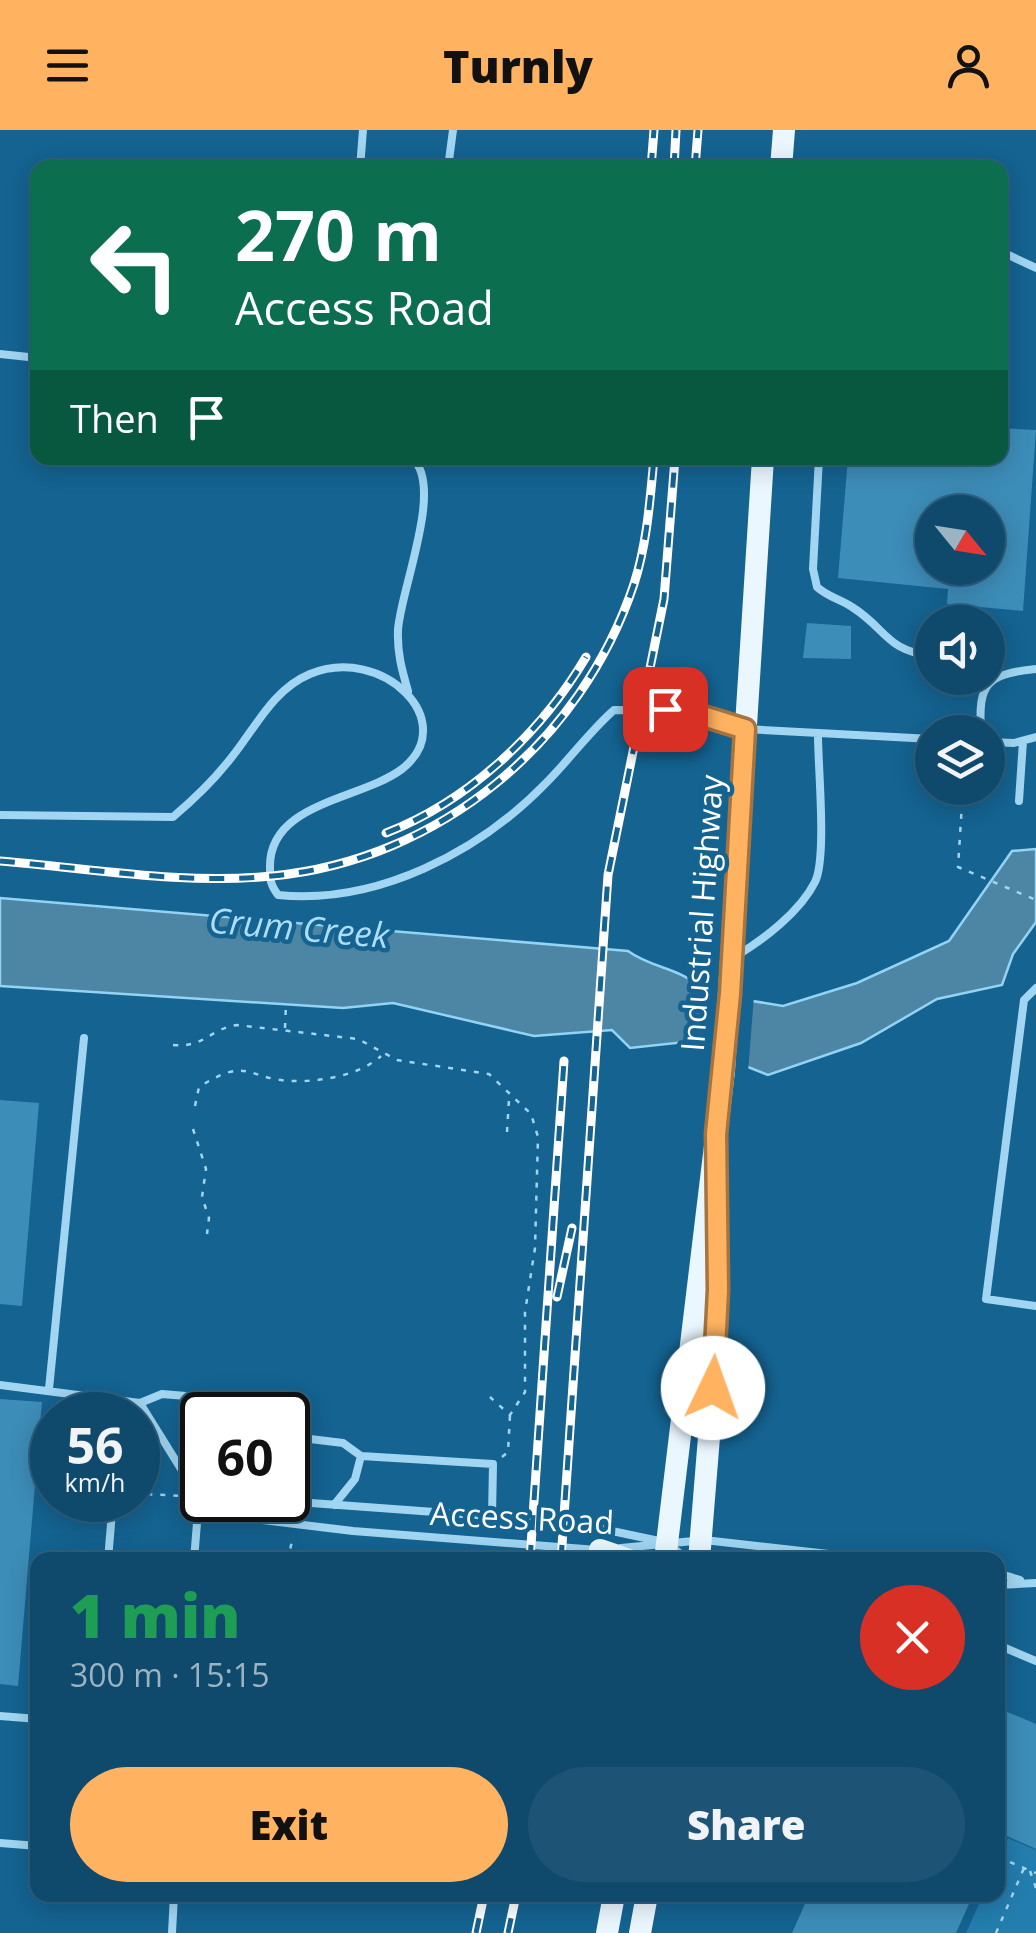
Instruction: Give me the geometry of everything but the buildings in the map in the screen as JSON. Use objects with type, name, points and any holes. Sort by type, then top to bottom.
[{"type":"main road","points":[[782,160],[784,130]]},
{"type":"main road","name":"Industrial Highway","points":[[666,1552],[724,1070],[763,465]]},
{"type":"main road","name":"Industrial Highway","points":[[701,1550],[718,1290],[716,1134]]},
{"type":"main road","points":[[600,1550],[606,1552]]},
{"type":"main road","points":[[608,1933],[613,1902]]},
{"type":"main road","points":[[640,1933],[647,1902]]},
{"type":"lane","points":[[361,160],[363,130]]},
{"type":"lane","points":[[449,160],[453,130]]},
{"type":"lane","points":[[1008,255],[1036,268]]},
{"type":"lane","points":[[0,354],[30,357]]},
{"type":"lane","points":[[420,465],[424,487],[414,560],[398,625],[398,659],[418,712],[418,746],[404,767],[310,810],[276,835],[269,850],[269,882],[278,895],[318,896],[372,887],[464,850],[546,784],[614,710],[687,711],[745,729],[818,736],[915,739]]},
{"type":"lane","points":[[819,465],[813,570],[817,586],[863,616],[889,643],[915,654]]},
{"type":"lane","points":[[0,815],[173,817],[229,761],[272,702],[306,675],[340,665],[355,666],[408,691]]},
{"type":"lane","points":[[1005,674],[1036,669]]},
{"type":"lane","points":[[732,959],[760,942],[815,882],[819,861],[818,736]]},
{"type":"lane","points":[[1005,742],[1036,736]]},
{"type":"lane","points":[[1019,801],[1023,741]]},
{"type":"lane","points":[[1036,988],[1024,1000],[986,1299],[1036,1306]]},
{"type":"lane","points":[[49,1389],[84,1038]]},
{"type":"lane","points":[[0,1384],[69,1392]]},
{"type":"lane","points":[[160,1433],[180,1465]]},
{"type":"lane","points":[[310,1438],[343,1443],[362,1456],[492,1464],[492,1516]]},
{"type":"lane","points":[[334,1505],[356,1480],[362,1456]]},
{"type":"lane","name":"Access Road","points":[[310,1503],[570,1522],[666,1552]]},
{"type":"lane","points":[[350,1530],[353,1506]]},
{"type":"lane","points":[[109,1552],[111,1522]]},
{"type":"lane","points":[[195,1552],[198,1522]]},
{"type":"lane","name":"Access Road","points":[[281,1522],[600,1550],[666,1552]]},
{"type":"lane","points":[[666,1552],[737,1552]]},
{"type":"lane","points":[[1005,1575],[1024,1582]]},
{"type":"lane","points":[[1005,1585],[1036,1583]]},
{"type":"lane","points":[[1005,1648],[1036,1661]]},
{"type":"lane","points":[[0,1716],[30,1719]]},
{"type":"lane","points":[[0,1843],[30,1845]]},
{"type":"lane","points":[[172,1933],[174,1902]]},
{"type":"path","points":[[962,805],[958,867],[1036,900]]},
{"type":"path","points":[[284,1030],[286,1004]]},
{"type":"path","points":[[173,1045],[195,1047],[225,1026],[236,1025],[358,1040],[382,1055],[489,1074],[531,1114],[538,1138],[535,1248],[526,1312],[525,1392],[510,1415],[508,1452],[492,1464]]},
{"type":"path","points":[[195,1106],[199,1086],[224,1073],[255,1070],[295,1081],[360,1070],[382,1055]]},
{"type":"path","points":[[506,1132],[510,1096]]},
{"type":"path","points":[[193,1128],[206,1169],[202,1197],[208,1218],[207,1234]]},
{"type":"path","points":[[490,1397],[510,1415]]},
{"type":"path","points":[[290,1552],[293,1534]]},
{"type":"path","points":[[1005,1859],[1036,1873]]},
{"type":"path","points":[[1027,1869],[1036,1888]]},
{"type":"path","points":[[996,1933],[1027,1869]]},
{"type":"shaded area","points":[[1008,1838],[1036,1850],[1036,1933],[966,1933],[980,1902],[1005,1902]]},
{"type":"water","name":"Crum Creek","points":[[1036,849],[1036,922],[1013,954],[1002,985],[937,999],[861,1043],[768,1075],[685,1042],[630,1048],[612,1030],[534,1036],[393,1003],[343,1008],[0,986],[0,898],[628,951],[678,973],[704,993],[783,1006],[857,983],[949,941],[1012,851]]},
{"type":"pier","points":[[707,992],[754,996],[748,1072],[701,1054]]},
{"type":"railway","points":[[652,160],[654,130]]},
{"type":"railway","points":[[674,160],[676,130]]},
{"type":"railway","points":[[696,160],[698,130]]},
{"type":"railway","points":[[0,861],[170,877],[272,876],[333,865],[392,846],[446,819],[496,784],[540,742],[579,694],[610,642],[638,569],[653,465]]},
{"type":"railway","points":[[562,1552],[608,875],[664,599],[674,465]]},
{"type":"railway","points":[[386,833],[446,803],[500,761],[547,712],[586,657]]},
{"type":"railway","points":[[531,1552],[564,1061]]},
{"type":"railway","points":[[557,1297],[572,1228]]},
{"type":"railway","points":[[476,1933],[483,1902]]},
{"type":"railway","points":[[508,1933],[515,1902]]},
{"type":"route","points":[[665,709],[687,711],[745,729],[730,994],[716,1134],[718,1290],[713,1388]]}]
